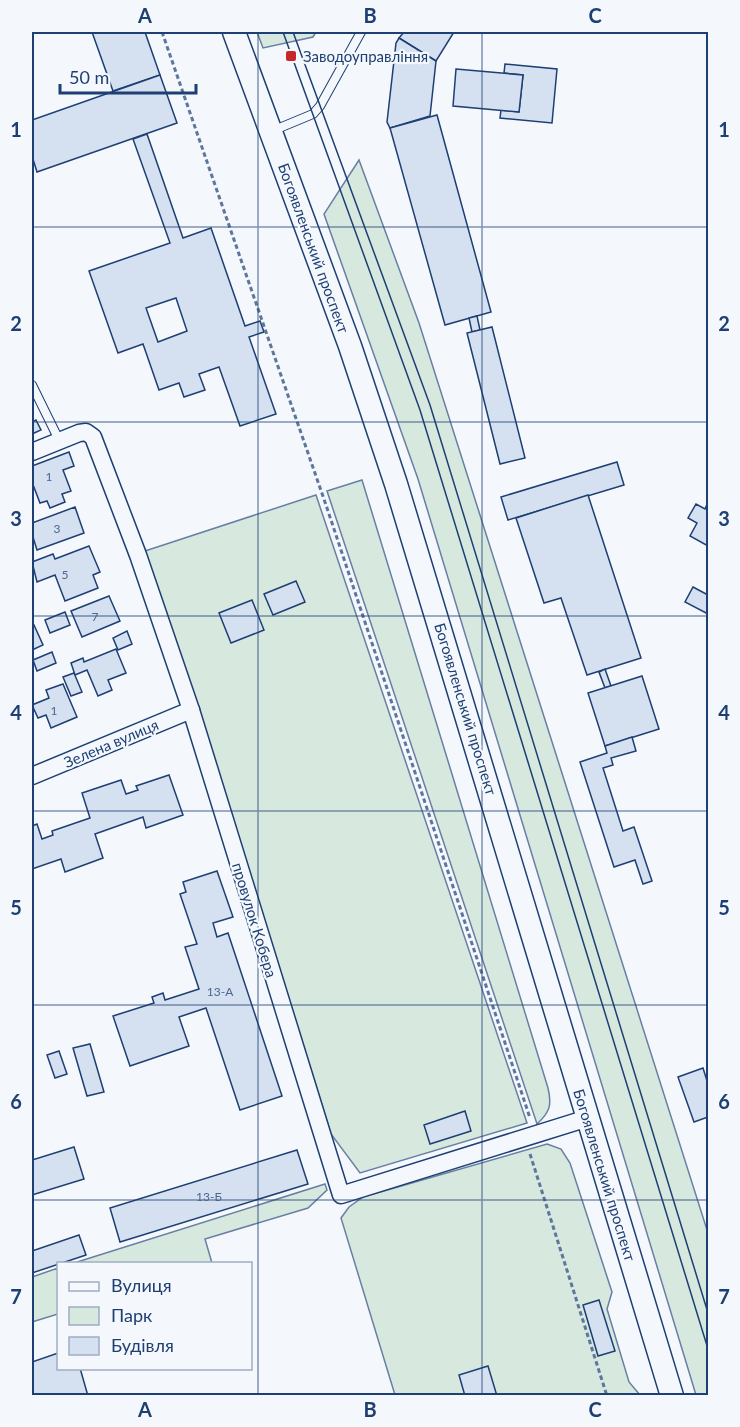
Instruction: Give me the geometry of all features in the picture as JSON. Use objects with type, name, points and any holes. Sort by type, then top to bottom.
[{"type":"main road","name":"Богоявленський проспект","points":[[234,32],[350,346],[396,484],[515,869],[672,1395]]},
{"type":"street","name":"провулок Кобера","points":[[59,440],[86,432],[93,437],[138,555],[191,710],[341,1195],[588,1118]]},
{"type":"street","points":[[32,452],[59,440]]},
{"type":"street","name":"Зелена вулиця","points":[[32,776],[191,710]]},
{"type":"lane","points":[[271,132],[313,114],[320,106],[361,32]]},
{"type":"lane","points":[[32,385],[59,440]]},
{"type":"path","points":[[162,32],[333,528],[532,1125],[529,1151],[607,1395]]},
{"type":"green space","points":[[257,32],[316,32],[313,37],[263,48]]},
{"type":"green space","points":[[359,160],[419,323],[708,1233],[708,1395],[696,1395],[418,479],[324,214]]},
{"type":"green space","points":[[362,480],[548,1088],[549,1108],[537,1124],[327,491]]},
{"type":"green space","points":[[316,495],[527,1123],[360,1173],[331,1134],[198,708],[145,551]]},
{"type":"green space","points":[[547,1144],[561,1149],[570,1163],[612,1292],[607,1309],[629,1382],[640,1395],[395,1395],[341,1218],[349,1207],[363,1197]]},
{"type":"green space","points":[[325,1184],[327,1190],[308,1208],[205,1239],[212,1262],[77,1262]]},
{"type":"green space","points":[[57,1268],[57,1314],[32,1322],[32,1277]]},
{"type":"building","points":[[92,32],[145,32],[160,75],[113,91]]},
{"type":"building","points":[[404,32],[454,32],[436,61],[399,38]]},
{"type":"building","points":[[399,38],[436,61],[430,116],[390,128],[387,122],[396,43]]},
{"type":"building","points":[[505,64],[557,69],[552,123],[500,118],[501,110],[519,112],[523,75],[504,73]]},
{"type":"building","points":[[456,69],[523,75],[519,112],[453,106]]},
{"type":"building","points":[[160,75],[177,123],[37,172],[32,156],[32,120]]},
{"type":"building","points":[[437,115],[491,312],[445,325],[390,128]]},
{"type":"building","points":[[147,134],[183,238],[211,228],[245,326],[260,321],[264,332],[249,337],[276,414],[240,426],[219,367],[199,374],[205,390],[184,397],[179,383],[159,390],[143,344],[118,353],[89,271],[170,243],[133,139]],"holes":[[[176,298],[187,331],[158,342],[146,308]]]},
{"type":"building","points":[[477,316],[480,330],[472,332],[469,318]]},
{"type":"building","points":[[492,327],[525,458],[500,464],[467,333]]},
{"type":"building","points":[[36,420],[41,430],[32,434],[32,422]]},
{"type":"building","points":[[69,452],[74,466],[63,470],[71,491],[62,494],[65,502],[50,508],[47,501],[40,503],[32,482],[32,466]]},
{"type":"building","points":[[617,462],[624,485],[508,520],[501,497]]},
{"type":"building","points":[[588,495],[641,658],[587,675],[561,598],[544,603],[516,518]]},
{"type":"building","points":[[708,502],[708,546],[690,536],[697,523],[688,518],[696,504],[705,509]]},
{"type":"building","points":[[75,507],[84,533],[37,550],[32,534],[32,523]]},
{"type":"building","points":[[89,546],[100,572],[93,575],[98,588],[65,601],[55,575],[37,582],[32,562],[53,554],[55,559]]},
{"type":"building","points":[[296,581],[305,602],[273,615],[264,594]]},
{"type":"building","points":[[693,587],[708,595],[708,614],[685,602]]},
{"type":"building","points":[[109,596],[120,621],[82,637],[71,611]]},
{"type":"building","points":[[252,600],[264,630],[231,643],[219,613]]},
{"type":"building","points":[[65,612],[70,625],[50,633],[45,620]]},
{"type":"building","points":[[34,625],[43,645],[32,650],[32,626]]},
{"type":"building","points":[[127,631],[132,644],[118,650],[113,638]]},
{"type":"building","points":[[116,649],[126,673],[108,680],[112,690],[98,696],[87,670],[75,675],[71,663],[83,658],[84,662]]},
{"type":"building","points":[[52,652],[56,663],[37,671],[33,660]]},
{"type":"building","points":[[605,669],[611,686],[605,688],[599,672]]},
{"type":"building","points":[[74,673],[82,692],[71,696],[63,677]]},
{"type":"building","points":[[642,676],[659,729],[605,746],[588,693]]},
{"type":"building","points":[[63,684],[77,717],[51,728],[46,715],[38,718],[32,705],[49,698],[46,690]]},
{"type":"building","points":[[632,737],[636,751],[611,758],[613,765],[603,768],[623,831],[634,827],[652,881],[643,884],[635,860],[614,867],[580,762],[607,753],[605,746]]},
{"type":"building","points":[[169,775],[183,815],[146,828],[143,817],[95,834],[103,858],[65,872],[61,859],[32,869],[32,826],[37,824],[42,839],[53,835],[52,831],[90,818],[82,793],[121,780],[126,794],[138,790],[136,786]]},
{"type":"building","points":[[217,871],[233,917],[213,923],[217,937],[228,933],[282,1096],[240,1110],[206,1008],[179,1017],[189,1046],[130,1066],[113,1016],[154,1003],[152,997],[163,993],[165,1000],[199,989],[185,947],[197,944],[180,894],[186,892],[183,882]]},
{"type":"building","points":[[90,1044],[104,1092],[87,1096],[73,1048]]},
{"type":"building","points":[[59,1051],[67,1074],[55,1078],[47,1055]]},
{"type":"building","points":[[703,1068],[708,1084],[708,1117],[694,1122],[678,1077]]},
{"type":"building","points":[[465,1111],[471,1131],[430,1144],[424,1125]]},
{"type":"building","points":[[74,1147],[84,1179],[32,1195],[32,1160]]},
{"type":"building","points":[[297,1150],[308,1184],[120,1242],[110,1208]]},
{"type":"building","points":[[79,1235],[86,1255],[65,1262],[57,1262],[57,1265],[32,1273],[32,1251]]},
{"type":"building","points":[[599,1300],[615,1351],[598,1356],[583,1305]]},
{"type":"building","points":[[57,1353],[57,1370],[81,1370],[88,1396],[32,1396],[32,1362]]},
{"type":"building","points":[[488,1366],[497,1396],[465,1396],[459,1375]]},
{"type":"tram line","points":[[283,32],[420,410],[708,1349]]},
{"type":"tram line","points":[[293,32],[430,405],[708,1313]]},
{"type":"place","name":"Заводоуправління","points":[[291,56]]}]
